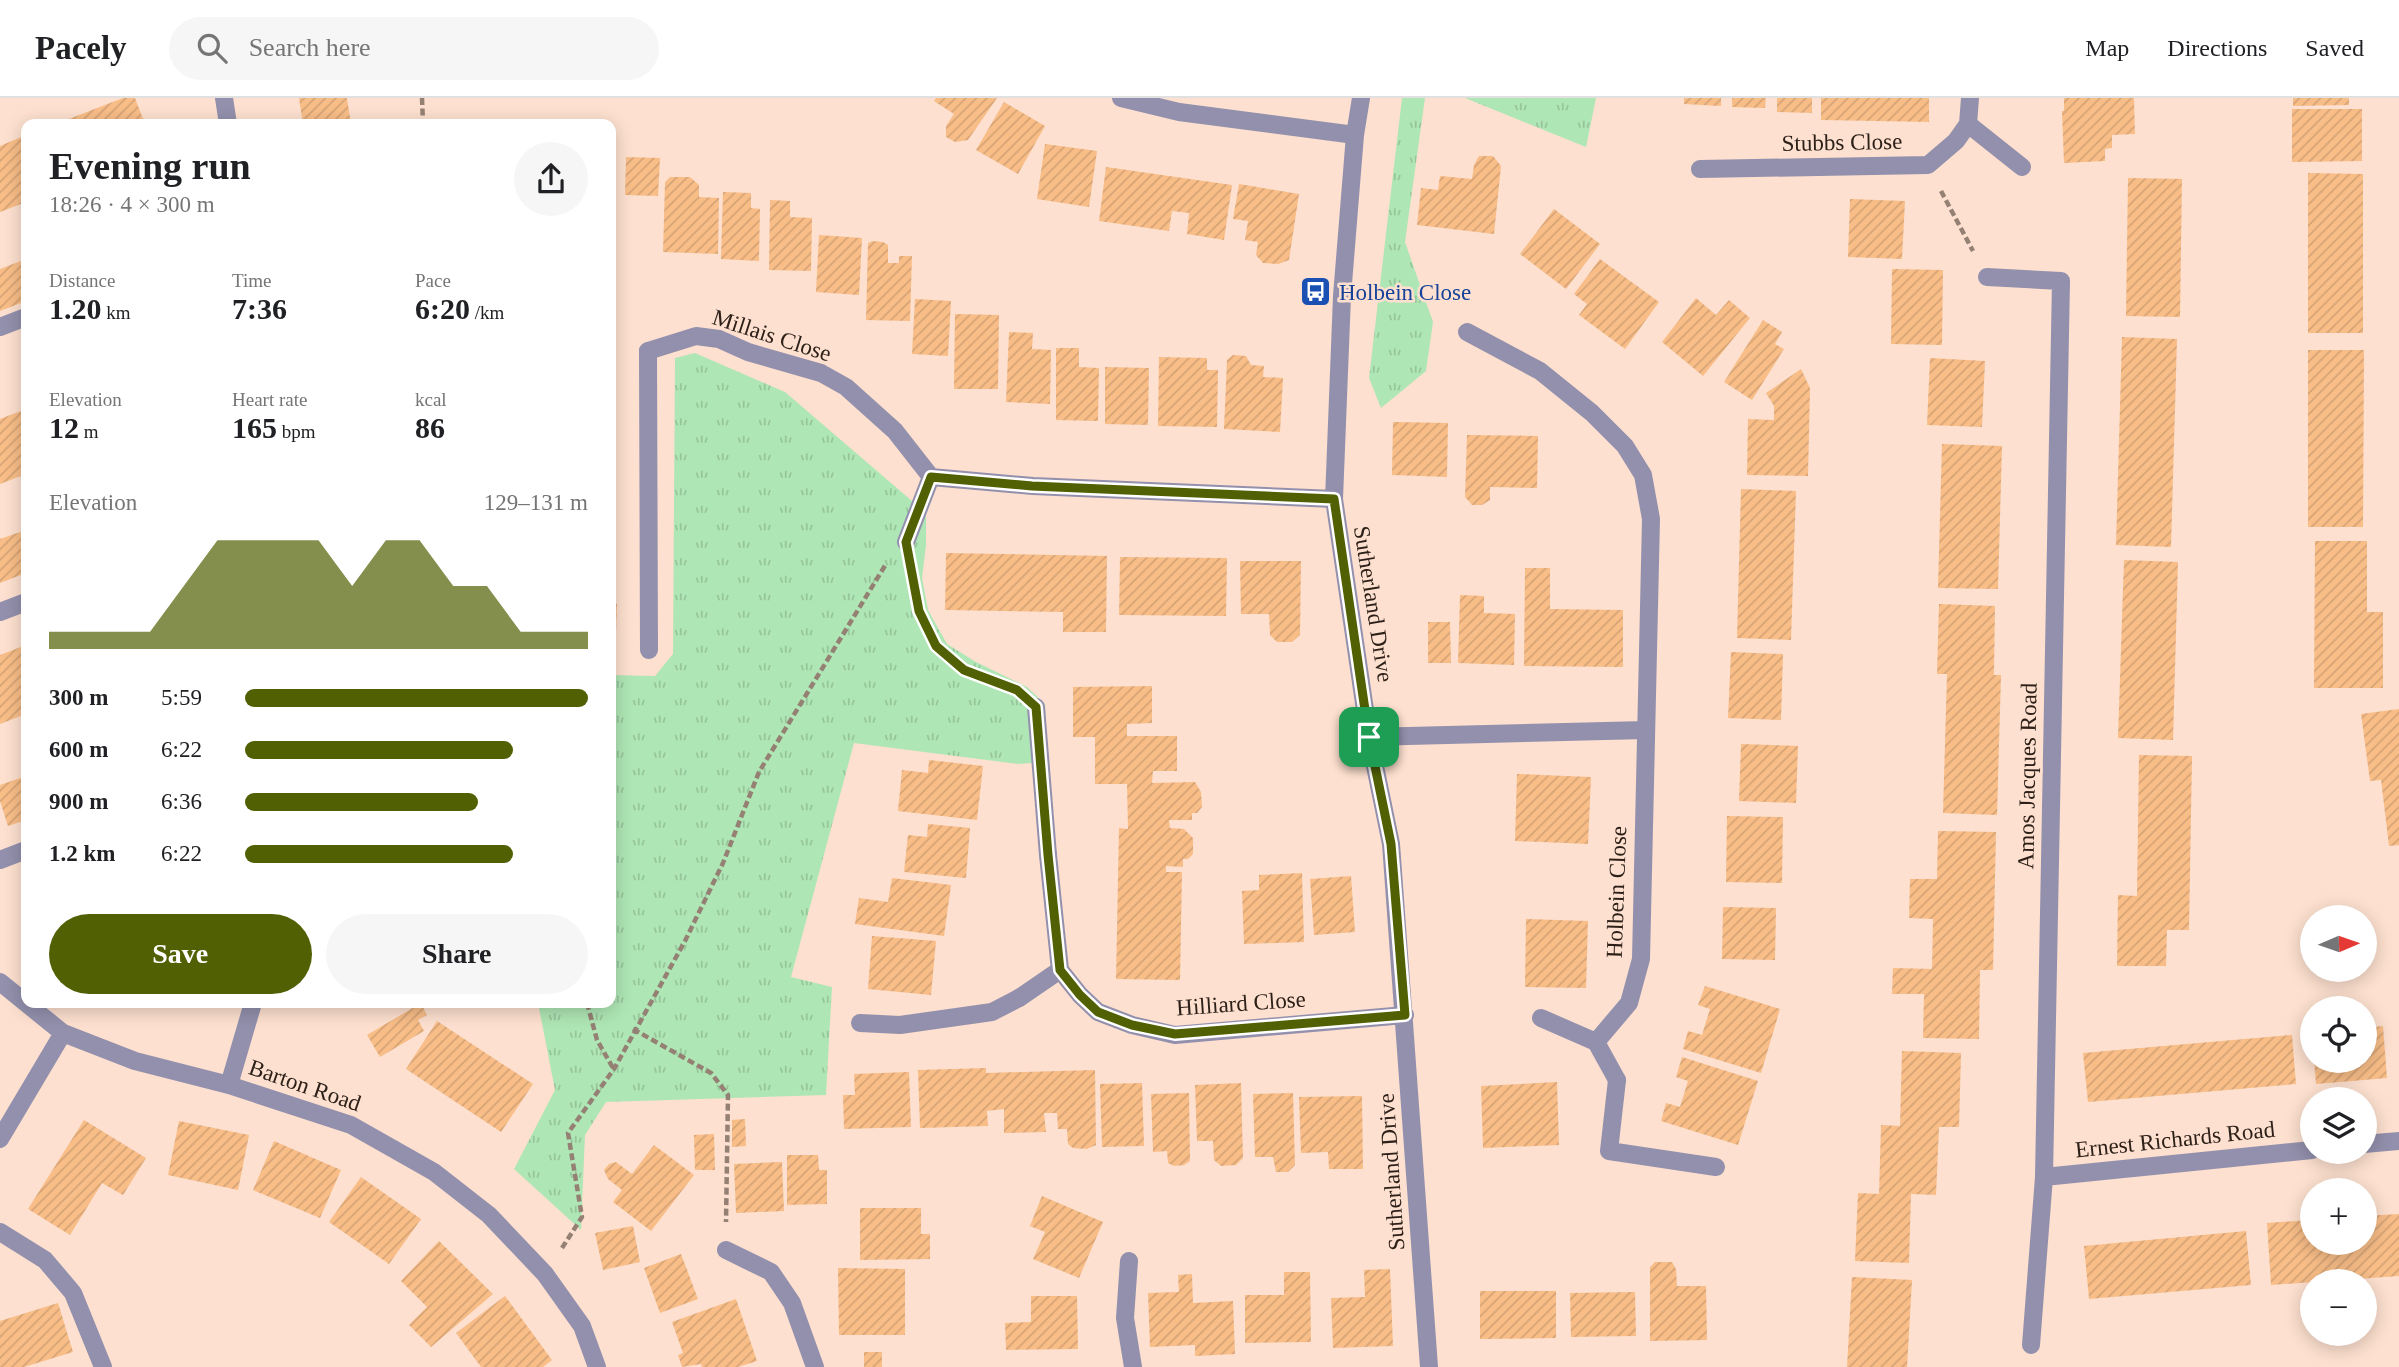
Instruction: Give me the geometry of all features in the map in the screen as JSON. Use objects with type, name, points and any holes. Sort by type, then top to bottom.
[{"type":"street","points":[[224,98],[227,119]]},
{"type":"street","points":[[1121,98],[1179,112],[1354,135]]},
{"type":"street","name":"Sutherland Drive","points":[[1361,98],[1354,135],[1342,296],[1334,499],[1369,737],[1391,844],[1429,1367]]},
{"type":"street","points":[[1970,98],[1968,124],[2022,167]]},
{"type":"street","name":"Stubbs Close","points":[[1700,169],[1928,165],[1956,141],[1968,124]]},
{"type":"street","name":"Amos Jacques Road","points":[[1987,277],[2061,281],[2044,1177],[2031,1345]]},
{"type":"street","points":[[0,327],[21,319]]},
{"type":"street","name":"Holbein Close","points":[[1467,332],[1540,371],[1592,412],[1625,446],[1643,475],[1651,519],[1641,959],[1629,1003],[1596,1042]]},
{"type":"street","name":"Millais Close","points":[[649,650],[648,351],[696,336],[719,339],[748,352],[821,373],[846,387],[895,431],[931,477]]},
{"type":"street","points":[[906,542],[931,477],[1032,486],[1334,499]]},
{"type":"street","points":[[0,612],[21,604]]},
{"type":"street","points":[[859,1023],[900,1025],[992,1012],[1019,998],[1060,970],[1036,707]]},
{"type":"street","points":[[1369,737],[1646,730]]},
{"type":"street","points":[[0,860],[21,852]]},
{"type":"street","name":"Hilliard Close","points":[[1060,970],[1098,1012],[1132,1025],[1175,1034],[1405,1015]]},
{"type":"street","name":"Barton Road","points":[[0,982],[21,999]]},
{"type":"street","name":"Barton Road","points":[[32,1008],[63,1033],[135,1061],[229,1085],[351,1125],[433,1172],[489,1215],[545,1274],[582,1326],[597,1367]]},
{"type":"street","points":[[229,1085],[252,1008]]},
{"type":"street","points":[[1541,1017],[1596,1042],[1617,1080],[1609,1151],[1717,1167]]},
{"type":"street","points":[[0,1139],[63,1033]]},
{"type":"street","points":[[2377,1143],[2399,1141]]},
{"type":"street","name":"Ernest Richards Road","points":[[2044,1177],[2300,1151]]},
{"type":"street","points":[[0,1232],[45,1260],[73,1293],[103,1367]]},
{"type":"street","points":[[726,1250],[771,1272],[792,1303],[815,1367]]},
{"type":"street","points":[[1129,1261],[1125,1318],[1133,1367]]},
{"type":"path","points":[[422,98],[423,119]]},
{"type":"path","points":[[1928,165],[1987,277]]},
{"type":"path","points":[[906,542],[919,611],[936,646],[964,670],[1017,690],[1036,707]]},
{"type":"path","points":[[545,1274],[582,1217],[568,1133],[614,1069],[685,941],[723,863],[759,772],[886,564],[906,542]]},
{"type":"path","points":[[588,1008],[597,1040],[614,1069]]},
{"type":"path","points":[[634,1030],[711,1073],[728,1096],[726,1250]]},
{"type":"green space","points":[[1402,98],[1425,98],[1405,242],[1433,322],[1426,371],[1381,408],[1369,378]]},
{"type":"green space","points":[[1465,98],[1596,98],[1586,147]]},
{"type":"green space","points":[[695,353],[785,392],[926,513],[922,578],[928,610],[947,644],[976,662],[1027,687],[1045,704],[1048,762],[1018,764],[854,743],[791,977],[832,987],[826,1095],[606,1102],[585,1135],[581,1230],[514,1169],[555,1090],[539,1008],[616,1008],[616,675],[655,676],[673,654],[675,358]]},
{"type":"building","points":[[123,98],[135,98],[143,119],[69,119]]},
{"type":"building","points":[[299,98],[347,98],[350,119],[302,119]]},
{"type":"building","points":[[936,98],[997,98],[968,140],[955,142],[946,137],[946,126],[954,114],[934,101]]},
{"type":"building","points":[[1684,98],[1721,98],[1721,106],[1684,104]]},
{"type":"building","points":[[1732,98],[1766,98],[1765,108],[1732,107]]},
{"type":"building","points":[[1777,98],[1812,98],[1812,113],[1777,112]]},
{"type":"building","points":[[1821,98],[1929,98],[1929,122],[1821,120]]},
{"type":"building","points":[[2064,98],[2134,98],[2135,134],[2112,135],[2112,148],[2105,149],[2105,161],[2064,163]]},
{"type":"building","points":[[2293,98],[2349,98],[2349,105],[2293,106]]},
{"type":"building","points":[[1004,102],[1045,126],[1018,174],[976,150]]},
{"type":"building","points":[[2292,109],[2362,109],[2362,161],[2292,162]]},
{"type":"building","points":[[21,137],[21,204],[0,212],[0,146]]},
{"type":"building","points":[[1045,144],[1097,151],[1089,207],[1037,199]]},
{"type":"building","points":[[1479,156],[1493,156],[1501,166],[1494,234],[1417,225],[1421,188],[1438,190],[1440,176],[1472,179],[1474,165]]},
{"type":"building","points":[[626,157],[660,158],[658,196],[625,195]]},
{"type":"building","points":[[1106,167],[1232,185],[1224,240],[1187,234],[1189,213],[1172,211],[1169,231],[1099,221]]},
{"type":"building","points":[[2308,173],[2363,174],[2363,333],[2308,333]]},
{"type":"building","points":[[670,177],[690,177],[699,185],[699,197],[719,198],[718,254],[663,252],[665,182]]},
{"type":"building","points":[[2128,178],[2182,179],[2180,317],[2126,316]]},
{"type":"building","points":[[1239,184],[1299,194],[1289,260],[1278,264],[1263,263],[1256,255],[1258,242],[1245,240],[1248,221],[1233,219]]},
{"type":"building","points":[[723,192],[751,193],[751,208],[760,209],[759,261],[721,259]]},
{"type":"building","points":[[1850,199],[1905,201],[1902,259],[1848,257]]},
{"type":"building","points":[[770,200],[790,201],[790,217],[812,218],[811,271],[769,270]]},
{"type":"building","points":[[1554,209],[1600,244],[1566,289],[1520,254]]},
{"type":"building","points":[[819,235],[862,238],[859,295],[816,292]]},
{"type":"building","points":[[873,241],[888,245],[888,263],[899,263],[899,256],[912,256],[910,321],[866,320],[868,243]]},
{"type":"building","points":[[1600,259],[1659,302],[1625,349],[1579,315],[1587,304],[1574,294]]},
{"type":"building","points":[[21,261],[21,303],[0,311],[0,269]]},
{"type":"building","points":[[1892,269],[1943,270],[1942,345],[1891,344]]},
{"type":"building","points":[[1696,298],[1716,315],[1729,300],[1750,318],[1703,376],[1662,342]]},
{"type":"building","points":[[915,299],[951,301],[948,356],[912,354]]},
{"type":"building","points":[[955,314],[999,315],[998,389],[954,389]]},
{"type":"building","points":[[1763,320],[1782,332],[1775,344],[1784,349],[1752,400],[1724,382]]},
{"type":"building","points":[[1009,332],[1033,333],[1032,349],[1051,350],[1050,404],[1006,402]]},
{"type":"building","points":[[2122,337],[2177,339],[2171,547],[2116,545]]},
{"type":"building","points":[[1056,348],[1079,348],[1079,367],[1099,368],[1098,421],[1056,420]]},
{"type":"building","points":[[2308,350],[2364,350],[2363,527],[2308,527]]},
{"type":"building","points":[[1233,355],[1246,356],[1251,365],[1264,366],[1263,377],[1283,378],[1280,432],[1224,429],[1227,360]]},
{"type":"building","points":[[1159,357],[1207,358],[1207,370],[1218,370],[1217,427],[1158,426]]},
{"type":"building","points":[[1930,358],[1985,361],[1982,427],[1927,425]]},
{"type":"building","points":[[1105,367],[1149,368],[1148,425],[1105,424]]},
{"type":"building","points":[[1801,369],[1810,388],[1808,476],[1747,475],[1748,419],[1774,420],[1774,406],[1766,393]]},
{"type":"building","points":[[21,411],[21,476],[0,484],[0,419]]},
{"type":"building","points":[[1393,422],[1448,423],[1447,477],[1392,475]]},
{"type":"building","points":[[1467,435],[1538,436],[1537,488],[1490,487],[1490,500],[1482,505],[1472,505],[1465,497]]},
{"type":"building","points":[[1942,444],[2002,446],[1998,589],[1938,588]]},
{"type":"building","points":[[1741,489],[1796,491],[1791,640],[1737,638]]},
{"type":"building","points":[[21,532],[21,575],[0,583],[0,539]]},
{"type":"building","points":[[2315,541],[2367,541],[2367,612],[2383,612],[2383,688],[2314,688]]},
{"type":"building","points":[[946,553],[1107,556],[1106,632],[1063,632],[1063,612],[945,610]]},
{"type":"building","points":[[1120,557],[1227,558],[1226,616],[1119,615]]},
{"type":"building","points":[[2124,560],[2178,562],[2173,740],[2118,738]]},
{"type":"building","points":[[1240,561],[1301,561],[1300,635],[1292,642],[1277,642],[1270,635],[1269,614],[1241,614]]},
{"type":"building","points":[[1525,568],[1550,568],[1550,609],[1623,610],[1623,667],[1524,666]]},
{"type":"building","points":[[1460,595],[1484,596],[1484,613],[1515,614],[1514,665],[1458,663]]},
{"type":"building","points":[[1939,604],[1995,606],[1994,675],[2001,675],[1997,815],[1943,813],[1947,674],[1937,674]]},
{"type":"building","points":[[1428,622],[1450,622],[1451,663],[1428,663]]},
{"type":"building","points":[[21,647],[21,716],[0,724],[0,655]]},
{"type":"building","points":[[1731,652],[1783,654],[1781,720],[1728,718]]},
{"type":"building","points":[[1152,686],[1152,723],[1127,724],[1127,736],[1177,736],[1177,771],[1153,771],[1152,783],[1195,782],[1201,792],[1202,807],[1197,813],[1192,813],[1192,820],[1169,820],[1170,828],[1184,829],[1193,838],[1193,854],[1188,859],[1183,859],[1183,867],[1166,866],[1166,872],[1182,872],[1180,980],[1116,979],[1119,828],[1128,829],[1127,784],[1095,784],[1095,737],[1073,737],[1073,687]]},
{"type":"building","points":[[2399,709],[2399,845],[2389,846],[2381,780],[2370,781],[2361,714]]},
{"type":"building","points":[[1741,744],[1798,746],[1796,803],[1739,801]]},
{"type":"building","points":[[2139,755],[2192,756],[2189,930],[2167,930],[2166,966],[2117,966],[2118,895],[2137,896]]},
{"type":"building","points":[[929,760],[983,766],[977,820],[898,811],[902,770],[928,773]]},
{"type":"building","points":[[1517,774],[1591,777],[1588,844],[1515,841]]},
{"type":"building","points":[[21,778],[21,822],[8,826],[0,801],[0,785]]},
{"type":"building","points":[[1727,816],[1783,817],[1782,883],[1726,882]]},
{"type":"building","points":[[928,824],[970,828],[966,878],[904,872],[908,835],[927,837]]},
{"type":"building","points":[[1938,831],[1996,832],[1993,970],[1980,970],[1979,1039],[1923,1038],[1924,994],[1892,994],[1893,968],[1932,969],[1933,919],[1909,918],[1910,879],[1937,879]]},
{"type":"building","points":[[1302,873],[1304,942],[1244,944],[1242,891],[1259,890],[1259,875]]},
{"type":"building","points":[[1351,876],[1355,932],[1314,935],[1310,879]]},
{"type":"building","points":[[892,878],[951,885],[944,936],[855,924],[859,898],[888,902]]},
{"type":"building","points":[[1723,907],[1776,908],[1775,960],[1722,959]]},
{"type":"building","points":[[1526,919],[1588,921],[1586,988],[1525,987]]},
{"type":"building","points":[[872,936],[936,941],[931,995],[868,989]]},
{"type":"building","points":[[1705,986],[1780,1009],[1761,1073],[1683,1049],[1688,1031],[1702,1035],[1710,1009],[1698,1005]]},
{"type":"building","points":[[413,1008],[424,1008],[427,1015],[418,1020],[424,1031],[380,1057],[367,1035]]},
{"type":"building","points":[[437,1021],[533,1084],[501,1132],[406,1069]]},
{"type":"building","points":[[2383,1026],[2387,1078],[2316,1084],[2315,1073],[2377,1073],[2377,1027]]},
{"type":"building","points":[[2292,1035],[2296,1084],[2088,1102],[2083,1053]]},
{"type":"building","points":[[1902,1051],[1961,1053],[1959,1127],[1939,1127],[1936,1195],[1911,1194],[1909,1263],[1855,1261],[1858,1193],[1879,1194],[1881,1125],[1900,1126]]},
{"type":"building","points":[[1682,1057],[1758,1081],[1738,1145],[1661,1121],[1666,1103],[1680,1107],[1688,1081],[1676,1077]]},
{"type":"building","points":[[986,1068],[986,1073],[1095,1070],[1096,1145],[1087,1149],[1073,1148],[1068,1144],[1067,1129],[1058,1129],[1057,1113],[1044,1113],[1046,1132],[1004,1133],[1004,1109],[987,1111],[988,1126],[920,1128],[918,1070]]},
{"type":"building","points":[[909,1072],[911,1127],[844,1129],[843,1095],[855,1095],[854,1074]]},
{"type":"building","points":[[1557,1082],[1559,1145],[1483,1148],[1481,1086]]},
{"type":"building","points":[[1142,1083],[1144,1146],[1102,1147],[1100,1084]]},
{"type":"building","points":[[1241,1083],[1243,1158],[1236,1165],[1221,1166],[1214,1160],[1213,1141],[1197,1141],[1195,1085]]},
{"type":"building","points":[[1189,1093],[1190,1161],[1174,1166],[1168,1163],[1167,1151],[1153,1152],[1151,1094]]},
{"type":"building","points":[[1293,1093],[1295,1165],[1288,1172],[1276,1172],[1273,1157],[1255,1157],[1253,1094]]},
{"type":"building","points":[[1362,1096],[1363,1169],[1329,1169],[1328,1152],[1301,1153],[1299,1097]]},
{"type":"building","points":[[745,1119],[746,1146],[732,1147],[732,1120]]},
{"type":"building","points":[[84,1120],[146,1158],[123,1195],[102,1183],[70,1235],[28,1209]]},
{"type":"building","points":[[179,1121],[249,1135],[238,1190],[168,1175]]},
{"type":"building","points":[[714,1134],[715,1170],[695,1170],[694,1135]]},
{"type":"building","points":[[274,1141],[341,1170],[320,1218],[253,1190]]},
{"type":"building","points":[[654,1145],[694,1175],[651,1231],[613,1202],[622,1190],[608,1179],[604,1170],[609,1164],[616,1162],[632,1174]]},
{"type":"building","points":[[787,1155],[818,1155],[819,1170],[827,1170],[827,1204],[787,1205]]},
{"type":"building","points":[[782,1162],[784,1211],[736,1213],[734,1164]]},
{"type":"building","points":[[361,1177],[421,1219],[389,1264],[329,1222]]},
{"type":"building","points":[[1042,1196],[1103,1222],[1079,1278],[1033,1259],[1045,1232],[1030,1226]]},
{"type":"building","points":[[860,1208],[921,1208],[921,1234],[930,1234],[930,1259],[860,1260]]},
{"type":"building","points":[[2399,1214],[2399,1276],[2377,1278],[2377,1269],[2300,1269],[2300,1283],[2271,1285],[2267,1223],[2300,1221],[2300,1255],[2377,1255],[2377,1215]]},
{"type":"building","points":[[633,1226],[640,1262],[603,1270],[595,1233]]},
{"type":"building","points":[[2246,1231],[2251,1285],[2089,1299],[2084,1246]]},
{"type":"building","points":[[439,1241],[493,1294],[431,1347],[409,1325],[427,1307],[401,1281]]},
{"type":"building","points":[[681,1254],[698,1299],[660,1313],[644,1268]]},
{"type":"building","points":[[1655,1262],[1672,1262],[1676,1269],[1677,1286],[1706,1286],[1707,1340],[1650,1341],[1650,1267]]},
{"type":"building","points":[[838,1268],[905,1269],[905,1335],[839,1335]]},
{"type":"building","points":[[1390,1269],[1393,1346],[1333,1348],[1331,1298],[1365,1297],[1364,1270]]},
{"type":"building","points":[[1284,1272],[1310,1272],[1311,1342],[1245,1343],[1245,1295],[1284,1295]]},
{"type":"building","points":[[1192,1274],[1193,1303],[1233,1301],[1235,1354],[1195,1356],[1195,1345],[1150,1347],[1148,1293],[1179,1292],[1178,1275]]},
{"type":"building","points":[[1852,1277],[1912,1280],[1907,1367],[1847,1367]]},
{"type":"building","points":[[1480,1291],[1556,1291],[1556,1338],[1480,1339]]},
{"type":"building","points":[[1635,1292],[1636,1336],[1571,1337],[1570,1293]]},
{"type":"building","points":[[505,1296],[552,1360],[543,1367],[481,1367],[456,1333]]},
{"type":"building","points":[[1031,1296],[1077,1296],[1078,1349],[1006,1350],[1005,1323],[1031,1322]]},
{"type":"building","points":[[736,1299],[757,1361],[738,1367],[702,1367],[701,1364],[682,1367],[678,1355],[683,1353],[672,1322]]},
{"type":"building","points":[[58,1303],[73,1352],[24,1367],[0,1367],[0,1321]]},
{"type":"building","points":[[864,1352],[882,1352],[882,1367],[864,1367]]},
{"type":"place","name":"Holbein Close","points":[[1316,292]]},
{"type":"route","points":[[931,477],[1032,486],[1334,499],[1369,737],[1391,844],[1405,1015],[1175,1034],[1132,1025],[1098,1012],[1060,970],[1036,707],[1017,690],[964,670],[936,646],[919,611],[906,542],[931,477]]}]
